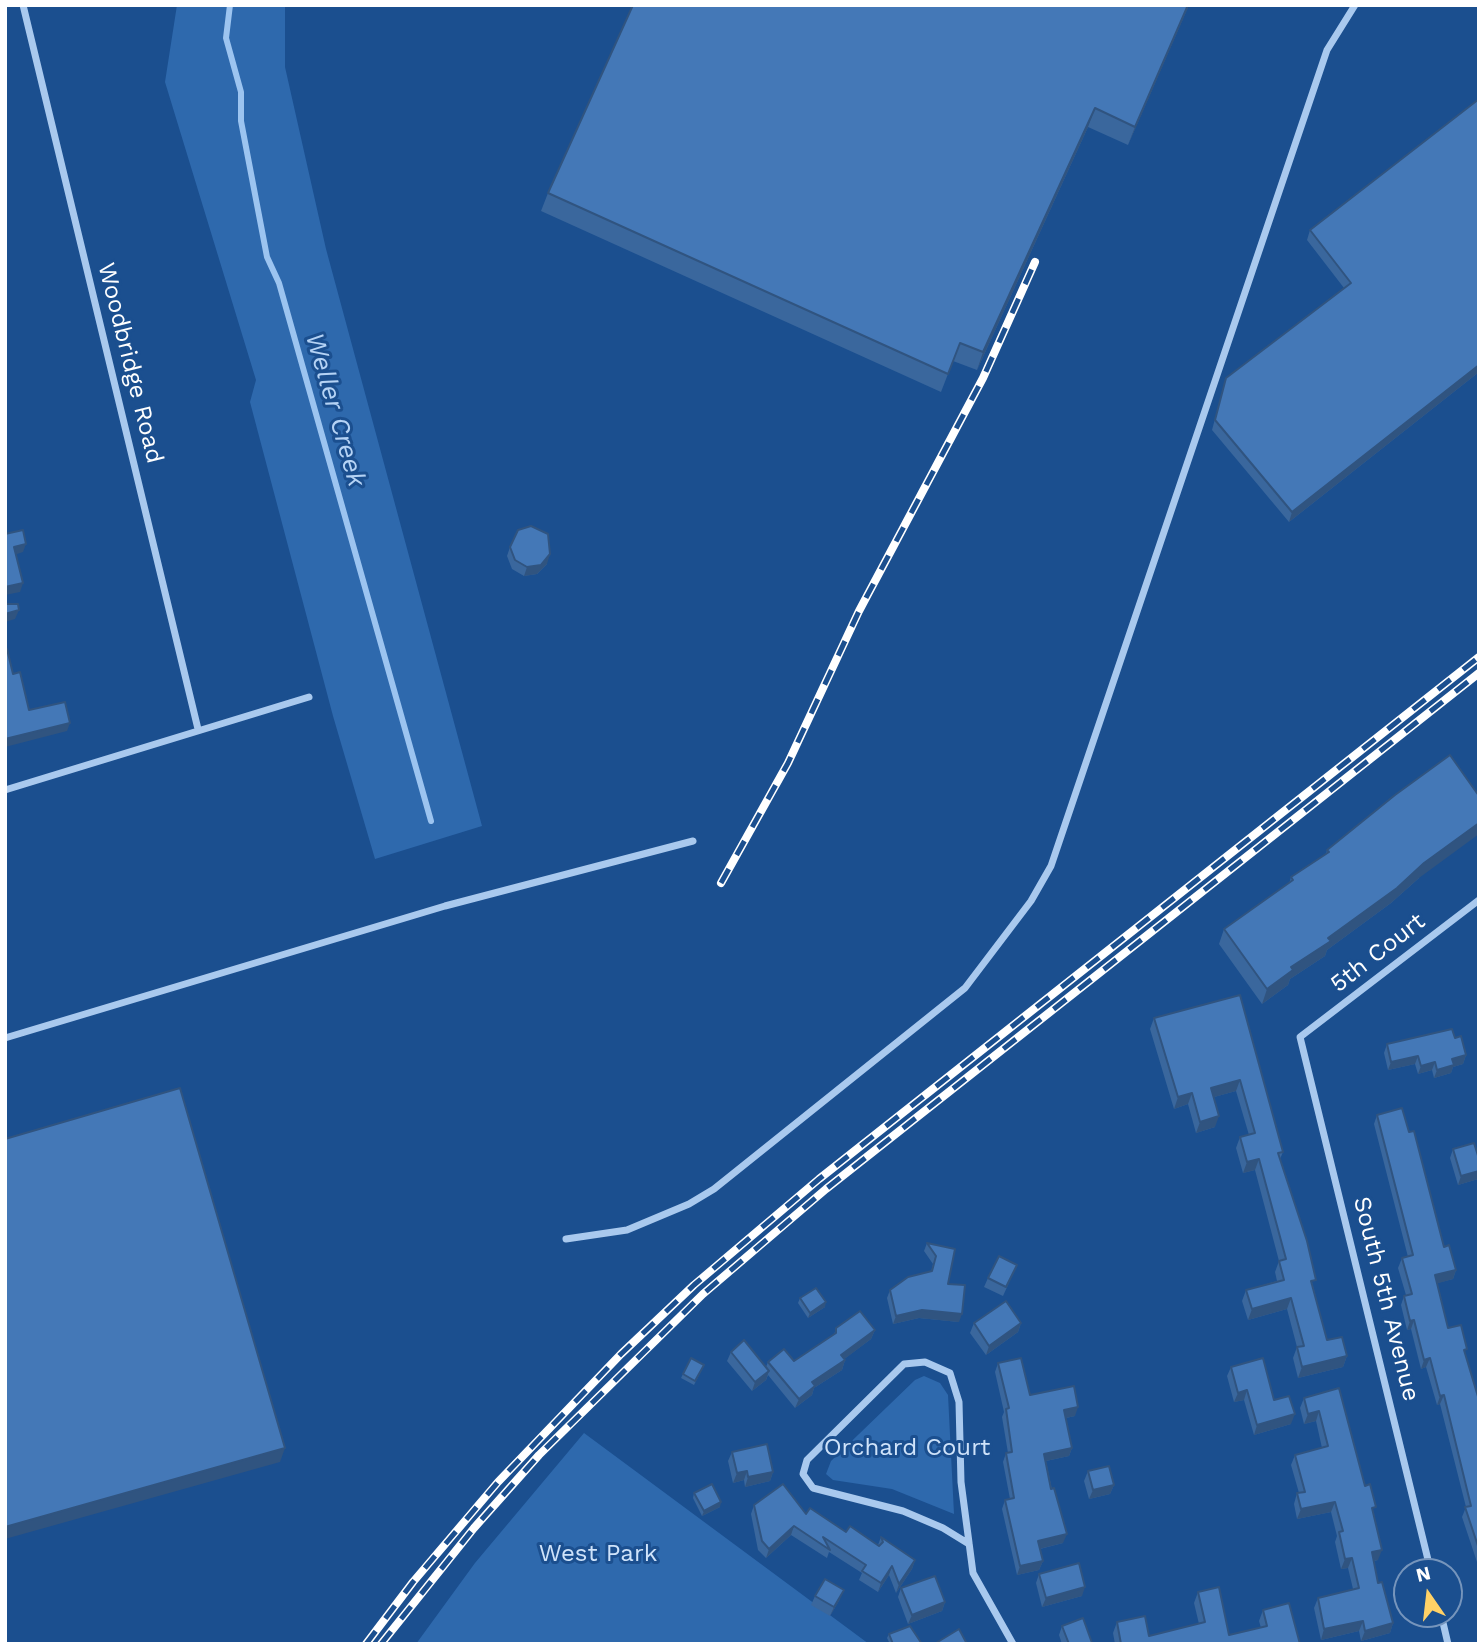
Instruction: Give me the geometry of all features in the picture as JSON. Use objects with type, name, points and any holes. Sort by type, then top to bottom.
[{"type":"street","name":"Woodbridge Road","points":[[23,5],[198,729]]},
{"type":"street","points":[[566,1239],[627,1230],[678,1209],[714,1189],[965,988],[1031,901],[1051,866],[1327,50],[1354,5]]},
{"type":"street","points":[[5,790],[309,697]]},
{"type":"street","points":[[5,1038],[445,906],[693,841]]},
{"type":"street","name":"5th Court","points":[[1300,1037],[1479,900]]},
{"type":"street","name":"South 5th Avenue","points":[[1300,1037],[1428,1558]]},
{"type":"street","points":[[969,1544],[943,1528],[903,1511],[813,1488],[803,1474],[807,1461],[904,1364],[925,1362],[950,1373],[960,1402],[961,1482],[973,1573],[1013,1644]]},
{"type":"green space","points":[[177,5],[285,5],[285,67],[326,249],[482,826],[375,859],[333,716],[250,402],[256,380],[165,82]]},
{"type":"green space","name":"Orchard Court","points":[[924,1376],[940,1383],[948,1395],[954,1514],[892,1489],[833,1480],[826,1474],[831,1461],[915,1380]]},
{"type":"green space","name":"West Park","points":[[584,1433],[869,1644],[416,1644],[475,1563]]},
{"type":"building","points":[[633,5],[1188,5],[1135,127],[1095,108],[983,352],[960,343],[948,374],[548,193]]},
{"type":"building","points":[[1479,99],[1479,365],[1292,512],[1215,420],[1226,378],[1351,283],[1310,230]]},
{"type":"building","points":[[531,526],[548,534],[550,554],[541,565],[527,567],[515,560],[510,547],[518,530]]},
{"type":"building","points":[[23,530],[26,544],[14,547],[23,583],[5,587],[5,534]]},
{"type":"building","points":[[5,604],[18,604],[19,610],[5,614]]},
{"type":"building","points":[[5,649],[13,674],[20,672],[29,710],[65,702],[70,723],[5,739]]},
{"type":"building","points":[[1450,755],[1479,796],[1479,823],[1328,938],[1331,941],[1291,967],[1293,970],[1267,989],[1224,929],[1293,880],[1291,877],[1329,852],[1327,850],[1395,795]]},
{"type":"building","points":[[1240,995],[1283,1152],[1278,1153],[1307,1241],[1316,1280],[1311,1281],[1327,1340],[1342,1337],[1347,1356],[1302,1367],[1297,1347],[1304,1346],[1291,1298],[1252,1309],[1246,1290],[1284,1280],[1279,1261],[1286,1259],[1259,1159],[1247,1162],[1240,1137],[1255,1133],[1240,1080],[1211,1088],[1219,1116],[1200,1122],[1192,1093],[1178,1097],[1154,1018]]},
{"type":"building","points":[[1452,1029],[1455,1038],[1461,1036],[1466,1055],[1452,1059],[1454,1065],[1437,1070],[1435,1062],[1421,1066],[1418,1056],[1391,1062],[1387,1044]]},
{"type":"building","points":[[180,1088],[285,1448],[5,1527],[5,1139]]},
{"type":"building","points":[[1402,1108],[1409,1132],[1414,1131],[1444,1247],[1449,1245],[1456,1270],[1435,1275],[1448,1328],[1461,1325],[1467,1349],[1464,1350],[1479,1400],[1479,1549],[1465,1507],[1471,1506],[1444,1395],[1440,1396],[1430,1358],[1424,1360],[1414,1320],[1410,1321],[1404,1296],[1412,1294],[1402,1258],[1413,1255],[1377,1115]]},
{"type":"building","points":[[1474,1143],[1479,1159],[1479,1171],[1461,1176],[1453,1149]]},
{"type":"building","points":[[927,1243],[955,1249],[948,1284],[965,1285],[962,1314],[922,1310],[896,1316],[890,1290],[908,1277],[932,1271],[936,1256]]},
{"type":"building","points":[[999,1256],[1017,1265],[1006,1287],[988,1278]]},
{"type":"building","points":[[816,1288],[826,1302],[810,1313],[800,1298]]},
{"type":"building","points":[[1006,1301],[1021,1323],[989,1346],[974,1323]]},
{"type":"building","points":[[860,1311],[875,1330],[841,1355],[845,1360],[812,1382],[815,1386],[799,1399],[768,1362],[784,1349],[794,1361],[836,1333],[836,1328]]},
{"type":"building","points":[[744,1340],[769,1371],[755,1382],[731,1352]]},
{"type":"building","points":[[691,1358],[704,1365],[695,1381],[683,1374]]},
{"type":"building","points":[[1021,1358],[1030,1395],[1074,1386],[1078,1407],[1064,1410],[1072,1448],[1044,1454],[1051,1489],[1054,1488],[1067,1534],[1038,1541],[1043,1561],[1020,1566],[1005,1500],[1014,1498],[1006,1453],[1012,1452],[1006,1409],[1009,1408],[998,1363]]},
{"type":"building","points":[[1263,1358],[1274,1400],[1289,1396],[1295,1414],[1257,1425],[1247,1390],[1238,1393],[1231,1367]]},
{"type":"building","points":[[1339,1388],[1365,1486],[1370,1484],[1376,1507],[1372,1508],[1382,1550],[1372,1552],[1378,1583],[1382,1582],[1393,1623],[1365,1631],[1363,1621],[1324,1629],[1318,1598],[1359,1588],[1352,1558],[1345,1559],[1339,1532],[1343,1531],[1335,1502],[1301,1509],[1297,1493],[1305,1492],[1295,1455],[1328,1446],[1319,1411],[1308,1414],[1304,1398]]},
{"type":"building","points":[[767,1444],[773,1472],[748,1477],[747,1471],[737,1473],[732,1452]]},
{"type":"building","points":[[1109,1466],[1114,1485],[1093,1490],[1088,1471]]},
{"type":"building","points":[[712,1484],[721,1502],[704,1511],[694,1493]]},
{"type":"building","points":[[783,1484],[806,1514],[810,1508],[846,1532],[850,1526],[879,1546],[883,1542],[881,1537],[915,1560],[899,1584],[892,1566],[881,1583],[862,1571],[866,1565],[823,1537],[830,1550],[794,1526],[769,1549],[762,1541],[754,1505]]},
{"type":"building","points":[[1079,1563],[1085,1587],[1046,1598],[1039,1574]]},
{"type":"building","points":[[935,1576],[945,1602],[912,1615],[901,1588]]},
{"type":"building","points":[[825,1579],[844,1590],[834,1607],[815,1596]]},
{"type":"building","points":[[1219,1587],[1229,1635],[1267,1626],[1263,1610],[1289,1603],[1300,1644],[1121,1644],[1117,1622],[1145,1616],[1149,1636],[1205,1622],[1198,1592]]},
{"type":"building","points":[[1083,1618],[1092,1643],[1069,1644],[1062,1626]]},
{"type":"building","points":[[910,1626],[922,1644],[893,1644],[889,1634]]},
{"type":"building","points":[[959,1629],[967,1644],[936,1643]]},
{"type":"waterway","name":"Weller Creek","points":[[230,5],[226,38],[241,92],[241,121],[267,257],[279,283],[431,821]]},
{"type":"railway","points":[[721,883],[788,763],[859,611],[983,378],[1035,262]]},
{"type":"railway","points":[[366,1644],[413,1582],[498,1482],[621,1354],[694,1285],[819,1179],[1479,657]]},
{"type":"railway","points":[[381,1644],[474,1528],[539,1455],[703,1294],[826,1189],[1479,673]]}]
